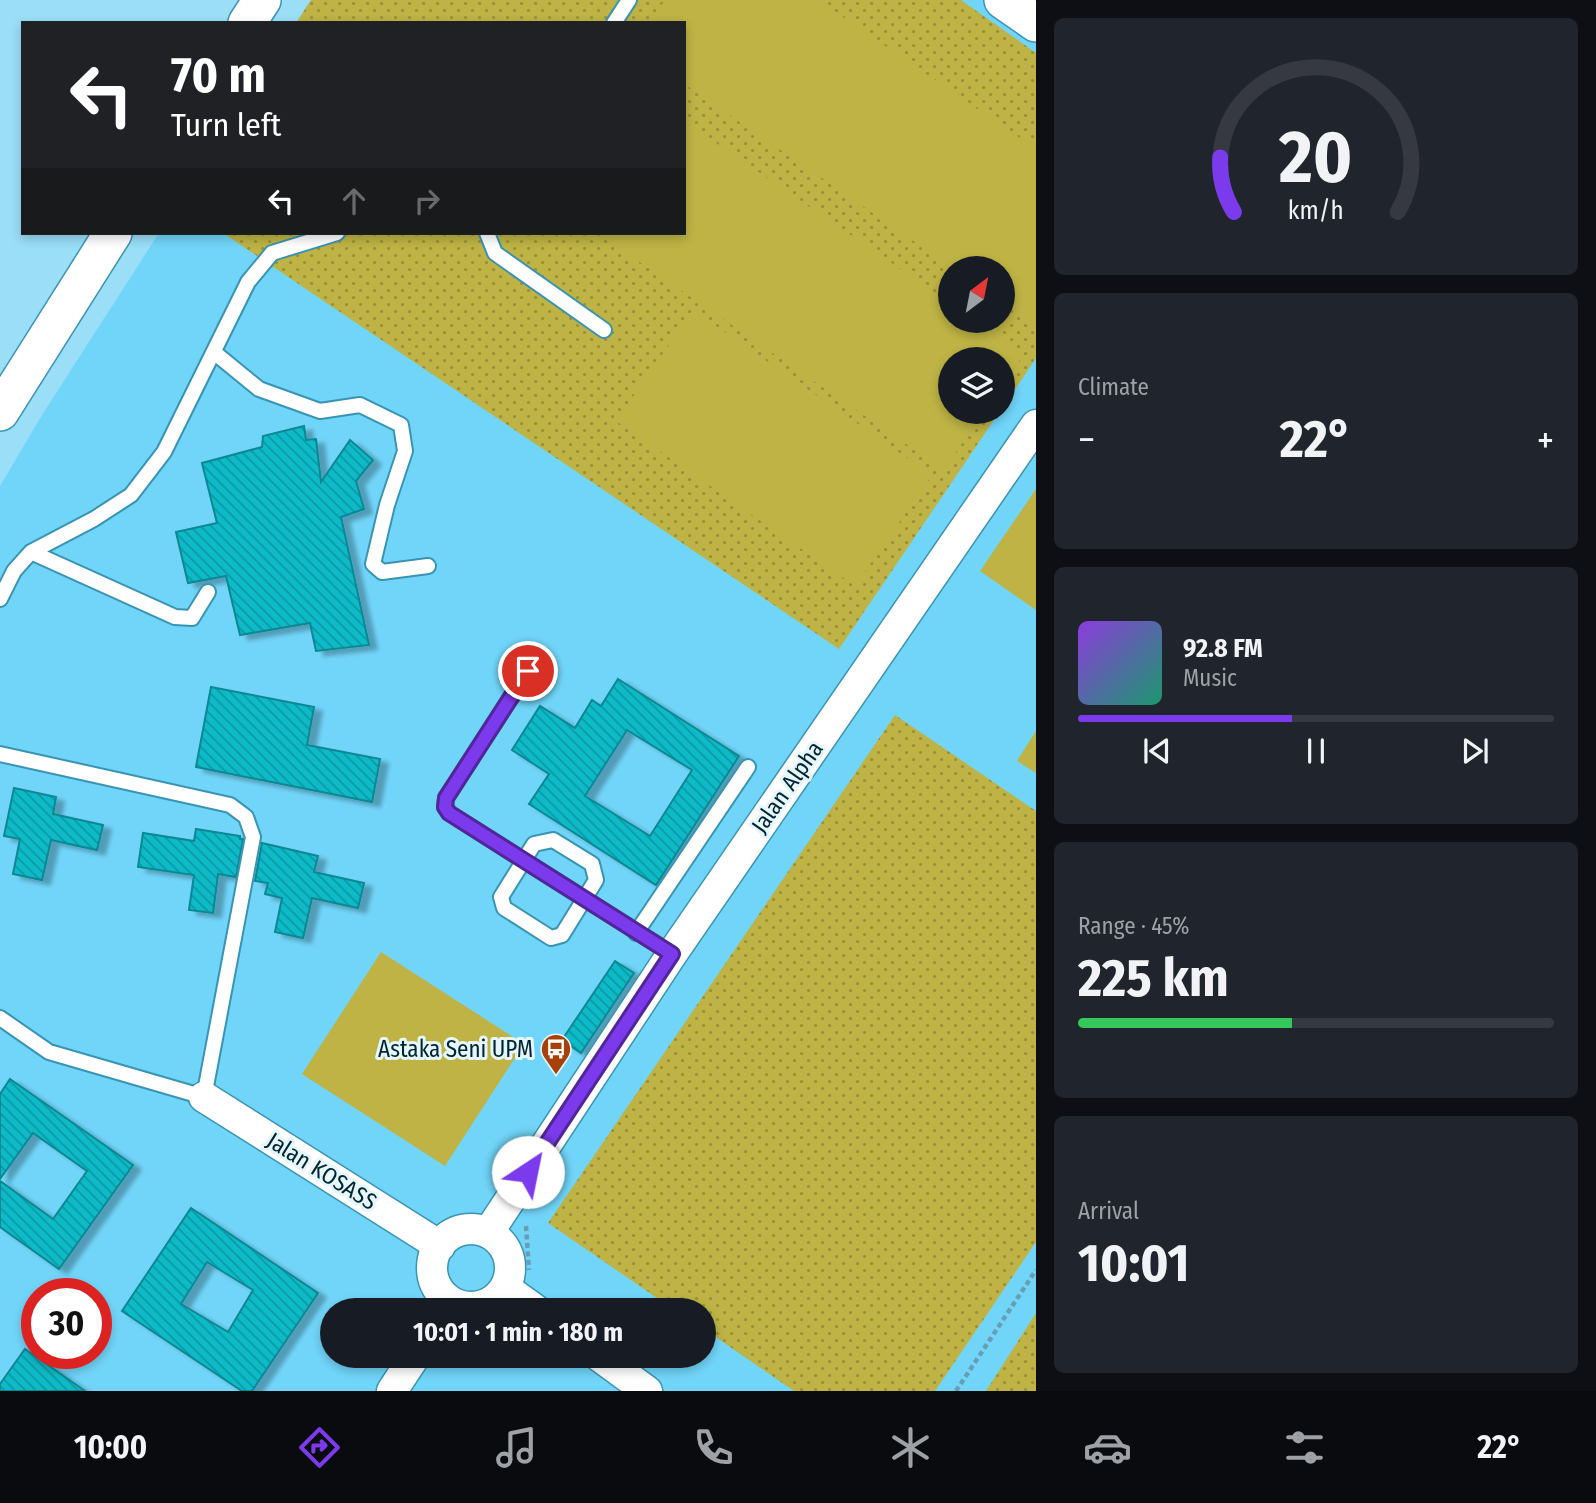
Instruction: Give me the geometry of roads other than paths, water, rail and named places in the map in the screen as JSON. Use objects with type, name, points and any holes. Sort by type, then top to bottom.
[{"type":"street","points":[[248,21],[262,0]]},
{"type":"street","points":[[1003,0],[1036,23]]},
{"type":"street","points":[[0,412],[112,235]]},
{"type":"street","name":"Jalan Alpha","points":[[488,1233],[672,954],[1036,425]]},
{"type":"street","name":"Jalan KOSASS","points":[[204,1097],[440,1246]]},
{"type":"street","points":[[444,1298],[432,1268],[435,1254],[450,1235],[475,1229],[498,1240],[506,1251],[510,1275],[528,1298]]},
{"type":"street","points":[[497,1298],[518,1283]]},
{"type":"street","points":[[392,1391],[407,1368]]},
{"type":"street","points":[[615,1368],[647,1391]]},
{"type":"lane","points":[[615,21],[629,0]]},
{"type":"lane","points":[[0,599],[14,571],[31,552],[94,519],[131,495],[164,452],[248,282],[272,253],[330,235]]},
{"type":"lane","points":[[487,235],[495,253],[604,330]]},
{"type":"lane","points":[[215,353],[259,389],[320,411],[360,405],[401,425],[405,452],[387,505],[373,564],[382,572],[428,566]]},
{"type":"lane","points":[[31,552],[175,617],[192,618],[208,592]]},
{"type":"lane","points":[[528,671],[446,798],[445,807],[449,813],[523,861],[672,954]]},
{"type":"lane","points":[[0,754],[230,805],[246,817],[253,837],[204,1097],[49,1052],[0,1018]]},
{"type":"lane","points":[[636,933],[748,767]]},
{"type":"lane","points":[[553,840],[592,864],[596,880],[584,900],[562,935],[551,938],[504,908],[500,897],[534,844],[553,840]]},
{"type":"place","name":"Astaka Seni UPM","points":[[556,1076]]}]
